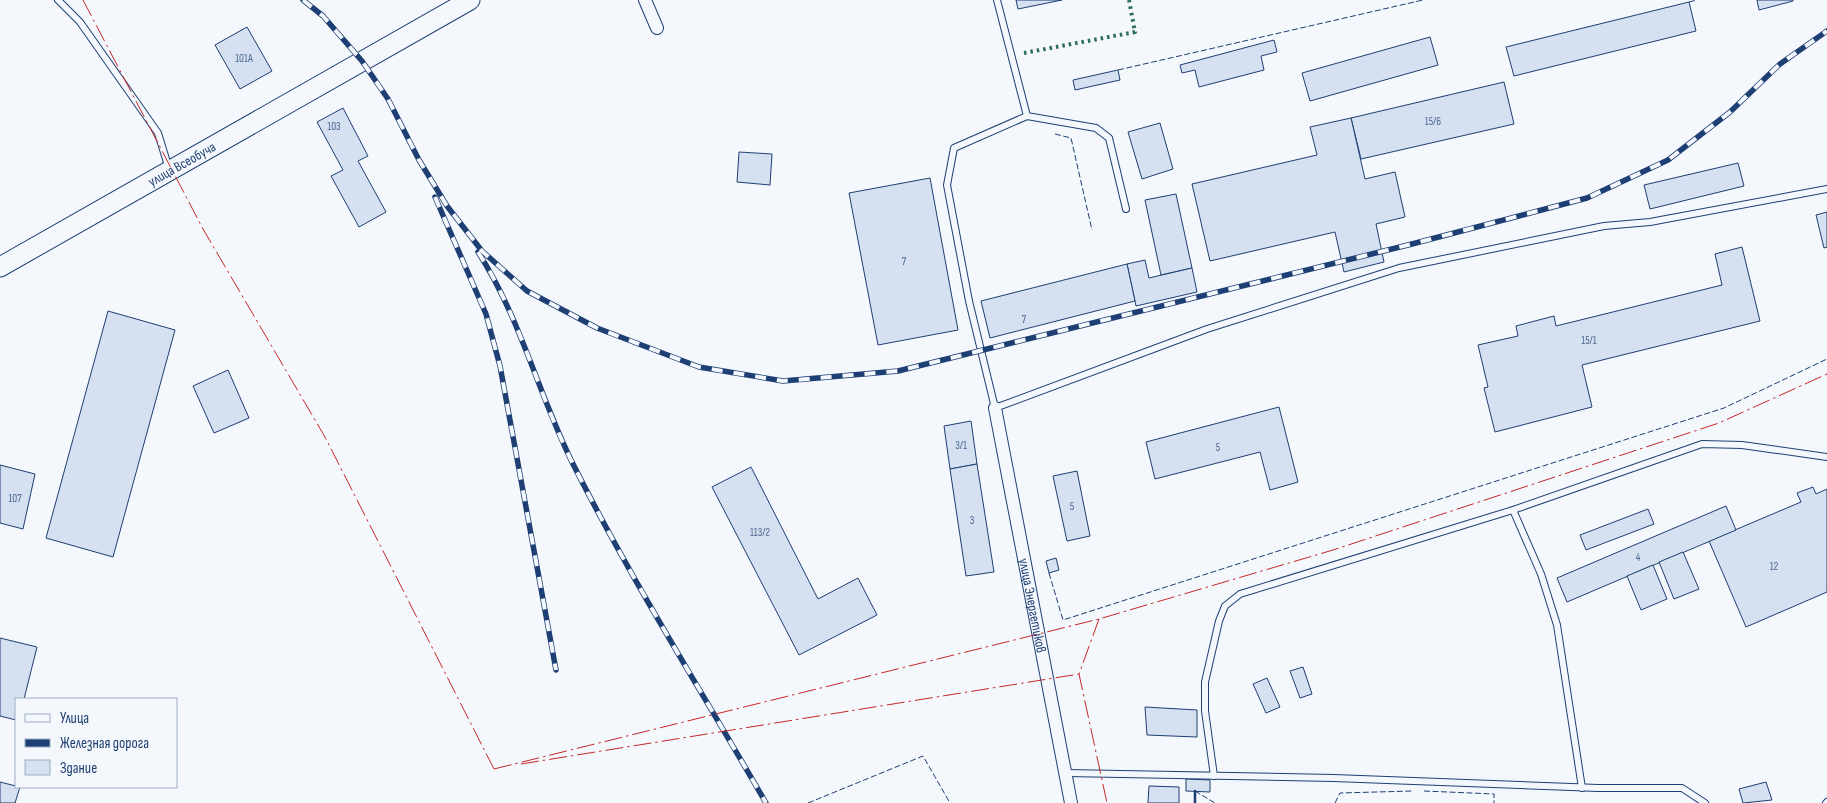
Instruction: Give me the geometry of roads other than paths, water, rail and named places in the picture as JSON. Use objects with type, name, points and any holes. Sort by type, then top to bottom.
[{"type":"street","name":"улица Всеобуча","points":[[0,267],[170,170],[282,109],[470,0]]},
{"type":"street","points":[[645,0],[657,28]]},
{"type":"street","name":"улица Энергетиков","points":[[995,408],[1072,803]]},
{"type":"lane","points":[[58,0],[80,22],[158,133],[170,170]]},
{"type":"lane","points":[[997,0],[1027,116]]},
{"type":"lane","points":[[1126,209],[1109,138],[1096,128],[1027,116],[954,148],[947,185],[969,301],[995,408],[1207,328],[1399,268],[1604,226],[1650,222],[1827,189]]},
{"type":"lane","points":[[1214,776],[1205,711],[1205,682],[1219,621],[1225,606],[1240,594],[1513,510],[1702,444],[1742,445],[1827,457]]},
{"type":"lane","points":[[1513,510],[1542,574],[1557,625],[1582,788]]},
{"type":"lane","points":[[1066,773],[1582,788],[1682,788],[1706,803]]},
{"type":"railway","points":[[303,0],[323,16],[362,61],[388,99],[419,160],[447,206],[482,251],[527,291],[597,328],[699,367],[783,381],[898,371],[1412,244],[1587,198],[1668,160],[1730,112],[1780,64],[1827,31]]},
{"type":"railway","points":[[435,197],[486,314],[500,366],[556,670]]},
{"type":"railway","points":[[478,252],[506,303],[560,436],[594,505],[766,803]]}]
